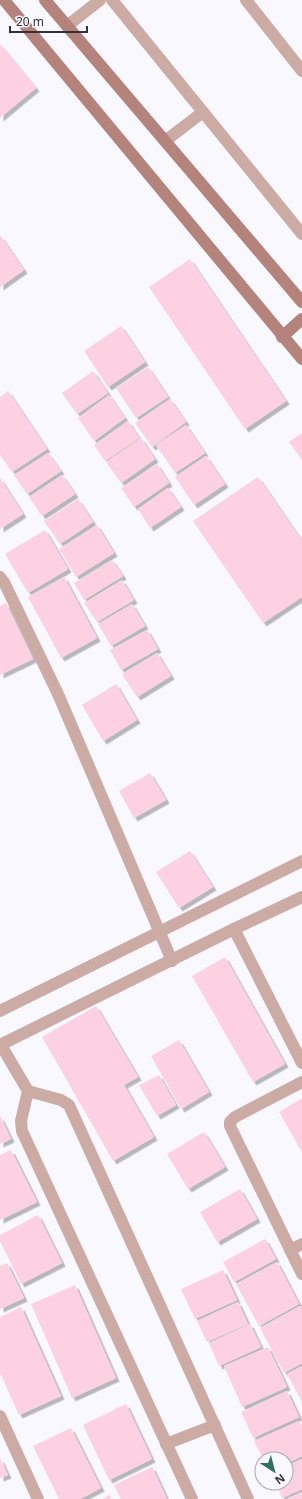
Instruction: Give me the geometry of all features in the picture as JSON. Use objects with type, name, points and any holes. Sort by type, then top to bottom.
[{"type":"street","points":[[4,0],[282,337],[301,357]]},
{"type":"street","points":[[45,0],[302,302]]},
{"type":"street","points":[[66,26],[100,0]]},
{"type":"street","points":[[112,0],[302,234]]},
{"type":"street","points":[[246,0],[302,71]]},
{"type":"street","points":[[165,141],[203,112]]},
{"type":"street","points":[[282,337],[302,320]]},
{"type":"street","points":[[0,577],[5,584],[58,694],[172,961]]},
{"type":"street","points":[[0,1010],[302,862]]},
{"type":"street","points":[[248,1499],[69,1105],[61,1100],[28,1091],[0,1045],[302,897]]},
{"type":"street","points":[[234,929],[302,1063]]},
{"type":"street","points":[[302,1082],[235,1117],[230,1122],[232,1132],[302,1274]]},
{"type":"street","points":[[28,1091],[21,1121],[22,1131],[192,1499]]},
{"type":"street","points":[[290,1250],[302,1244]]},
{"type":"street","points":[[0,1416],[38,1499]]},
{"type":"street","points":[[166,1444],[215,1425]]},
{"type":"building","points":[[0,44],[36,88],[0,118]]},
{"type":"building","points":[[0,235],[24,270],[0,287]]},
{"type":"building","points":[[190,259],[286,401],[245,429],[149,287]]},
{"type":"building","points":[[121,326],[145,362],[108,387],[84,351]]},
{"type":"building","points":[[148,367],[168,397],[136,418],[116,388]]},
{"type":"building","points":[[93,371],[108,393],[77,414],[62,393]]},
{"type":"building","points":[[8,391],[47,449],[12,472],[0,455],[0,397]]},
{"type":"building","points":[[109,395],[125,418],[94,441],[78,418]]},
{"type":"building","points":[[170,399],[186,422],[152,447],[135,423]]},
{"type":"building","points":[[128,421],[139,438],[105,461],[94,445]]},
{"type":"building","points":[[186,425],[205,453],[175,473],[156,445]]},
{"type":"building","points":[[302,433],[302,460],[289,442]]},
{"type":"building","points":[[141,438],[155,459],[121,483],[106,462]]},
{"type":"building","points":[[48,453],[61,471],[27,494],[14,475]]},
{"type":"building","points":[[206,456],[225,484],[194,505],[175,477]]},
{"type":"building","points":[[157,464],[169,483],[134,507],[121,488]]},
{"type":"building","points":[[62,475],[75,494],[42,516],[29,497]]},
{"type":"building","points":[[258,477],[302,541],[302,597],[263,623],[193,521]]},
{"type":"building","points":[[0,478],[23,514],[0,529]]},
{"type":"building","points":[[168,488],[181,507],[150,528],[138,509]]},
{"type":"building","points":[[78,499],[93,522],[60,544],[44,521]]},
{"type":"building","points":[[97,525],[114,553],[76,577],[59,549]]},
{"type":"building","points":[[45,530],[68,569],[28,593],[5,554]]},
{"type":"building","points":[[112,560],[123,576],[84,600],[74,583]]},
{"type":"building","points":[[64,577],[97,638],[61,658],[28,597]]},
{"type":"building","points":[[122,580],[134,600],[97,622],[84,603]]},
{"type":"building","points":[[6,603],[33,659],[0,675],[0,606]]},
{"type":"building","points":[[132,604],[145,626],[111,646],[98,624]]},
{"type":"building","points":[[147,630],[158,649],[121,670],[110,650]]},
{"type":"building","points":[[157,653],[171,676],[137,697],[122,674]]},
{"type":"building","points":[[116,684],[137,720],[103,741],[82,705]]},
{"type":"building","points":[[150,773],[166,800],[134,818],[119,791]]},
{"type":"building","points":[[190,851],[213,887],[179,908],[156,872]]},
{"type":"building","points":[[225,957],[285,1064],[253,1082],[192,976]]},
{"type":"building","points":[[96,1006],[138,1077],[124,1085],[154,1137],[113,1161],[42,1037]]},
{"type":"building","points":[[179,1040],[209,1092],[181,1109],[151,1056]]},
{"type":"building","points":[[159,1075],[176,1105],[157,1116],[139,1085]]},
{"type":"building","points":[[302,1098],[302,1152],[279,1112]]},
{"type":"building","points":[[0,1116],[11,1139],[0,1144]]},
{"type":"building","points":[[204,1132],[225,1167],[188,1189],[167,1154]]},
{"type":"building","points":[[11,1150],[37,1202],[0,1220],[0,1155]]},
{"type":"building","points":[[240,1189],[257,1219],[217,1242],[200,1212]]},
{"type":"building","points":[[38,1215],[62,1263],[21,1284],[0,1241],[0,1235]]},
{"type":"building","points":[[265,1239],[276,1259],[234,1282],[223,1262]]},
{"type":"building","points":[[277,1262],[299,1304],[259,1326],[236,1284]]},
{"type":"building","points":[[7,1263],[24,1298],[0,1309],[0,1266]]},
{"type":"building","points":[[223,1270],[237,1300],[195,1319],[181,1289]]},
{"type":"building","points":[[75,1285],[116,1378],[72,1398],[31,1304]]},
{"type":"building","points":[[238,1302],[248,1324],[207,1342],[197,1321]]},
{"type":"building","points":[[300,1306],[302,1309],[302,1363],[284,1373],[260,1328]]},
{"type":"building","points":[[21,1307],[61,1396],[19,1415],[0,1373],[0,1317]]},
{"type":"building","points":[[250,1324],[261,1347],[219,1366],[209,1343]]},
{"type":"building","points":[[268,1347],[287,1387],[242,1407],[224,1366]]},
{"type":"building","points":[[302,1366],[302,1402],[287,1374]]},
{"type":"building","points":[[287,1391],[299,1417],[253,1438],[241,1412]]},
{"type":"building","points":[[126,1404],[152,1459],[109,1480],[83,1425]]},
{"type":"building","points":[[299,1421],[302,1427],[302,1456],[294,1460],[294,1451],[259,1451],[254,1441]]},
{"type":"building","points":[[71,1428],[101,1488],[80,1499],[59,1499],[33,1446]]},
{"type":"building","points":[[0,1458],[8,1475],[0,1478]]},
{"type":"building","points":[[302,1459],[302,1489],[282,1498],[279,1491],[294,1491],[294,1462]]},
{"type":"building","points":[[152,1467],[167,1499],[121,1499],[114,1485]]},
{"type":"building","points":[[302,1492],[302,1499],[286,1499]]},
{"type":"building","points":[[110,1495],[111,1499],[102,1499]]}]
